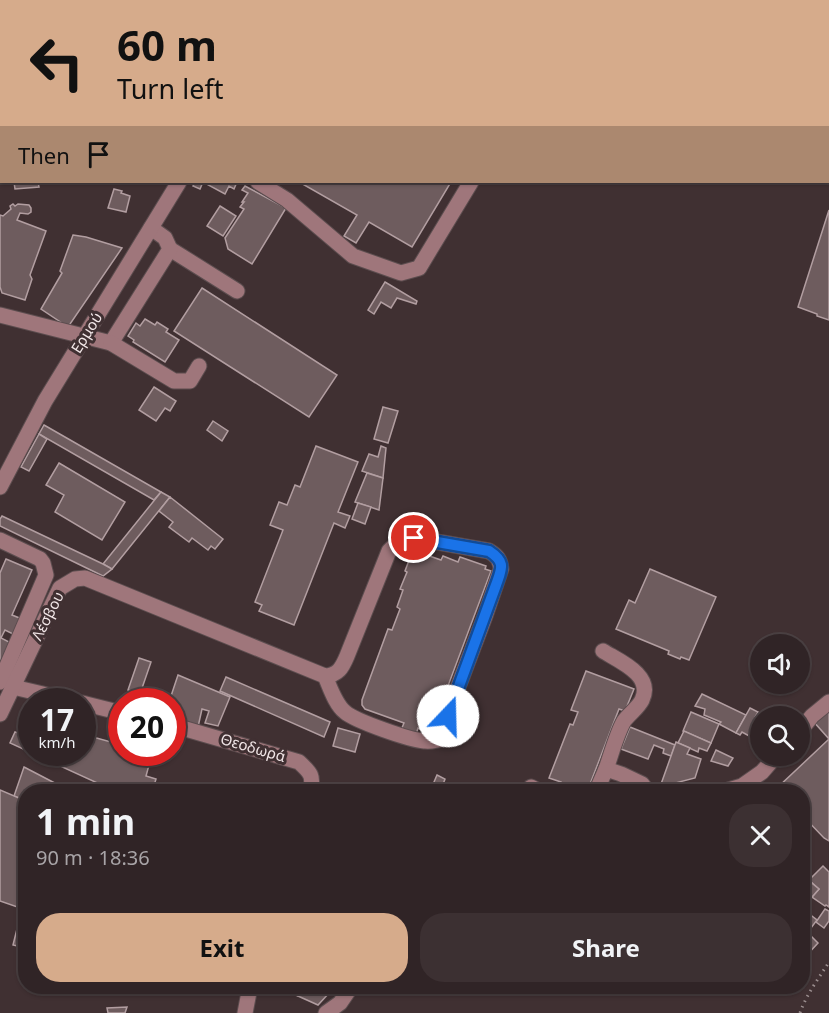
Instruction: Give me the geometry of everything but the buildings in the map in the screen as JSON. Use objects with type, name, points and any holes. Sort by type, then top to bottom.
[{"type":"street","name":"Ερμού","points":[[0,487],[45,401],[178,183]]},
{"type":"street","points":[[260,183],[287,200],[353,256],[401,273],[419,268],[470,183]]},
{"type":"street","points":[[151,228],[165,238],[170,249],[237,291]]},
{"type":"street","points":[[111,343],[170,249]]},
{"type":"street","points":[[0,315],[111,343],[174,381],[190,381],[199,366]]},
{"type":"street","points":[[414,538],[489,551],[498,557],[501,569],[438,740],[411,739],[355,718],[340,706],[325,676],[340,670],[389,551],[396,543],[414,538]]},
{"type":"street","points":[[1,544],[40,559],[46,574],[7,685]]},
{"type":"street","name":"Λέσβου","points":[[0,714],[7,685],[60,588],[75,579],[85,578],[325,676]]},
{"type":"street","points":[[600,784],[624,722],[642,699],[645,687],[641,677],[632,669],[603,651]]},
{"type":"street","points":[[810,718],[829,702]]},
{"type":"street","name":"Θεοδωρά","points":[[186,729],[299,762],[309,771],[312,784]]},
{"type":"street","points":[[745,784],[767,766]]},
{"type":"street","points":[[606,770],[642,784]]},
{"type":"street","points":[[244,1013],[248,994]]},
{"type":"street","points":[[326,1013],[340,1003],[346,994]]},
{"type":"path","points":[[810,993],[829,962]]},
{"type":"path","points":[[800,1013],[809,994]]},
{"type":"route","points":[[414,538],[489,551],[501,562],[496,585],[448,716]]}]
